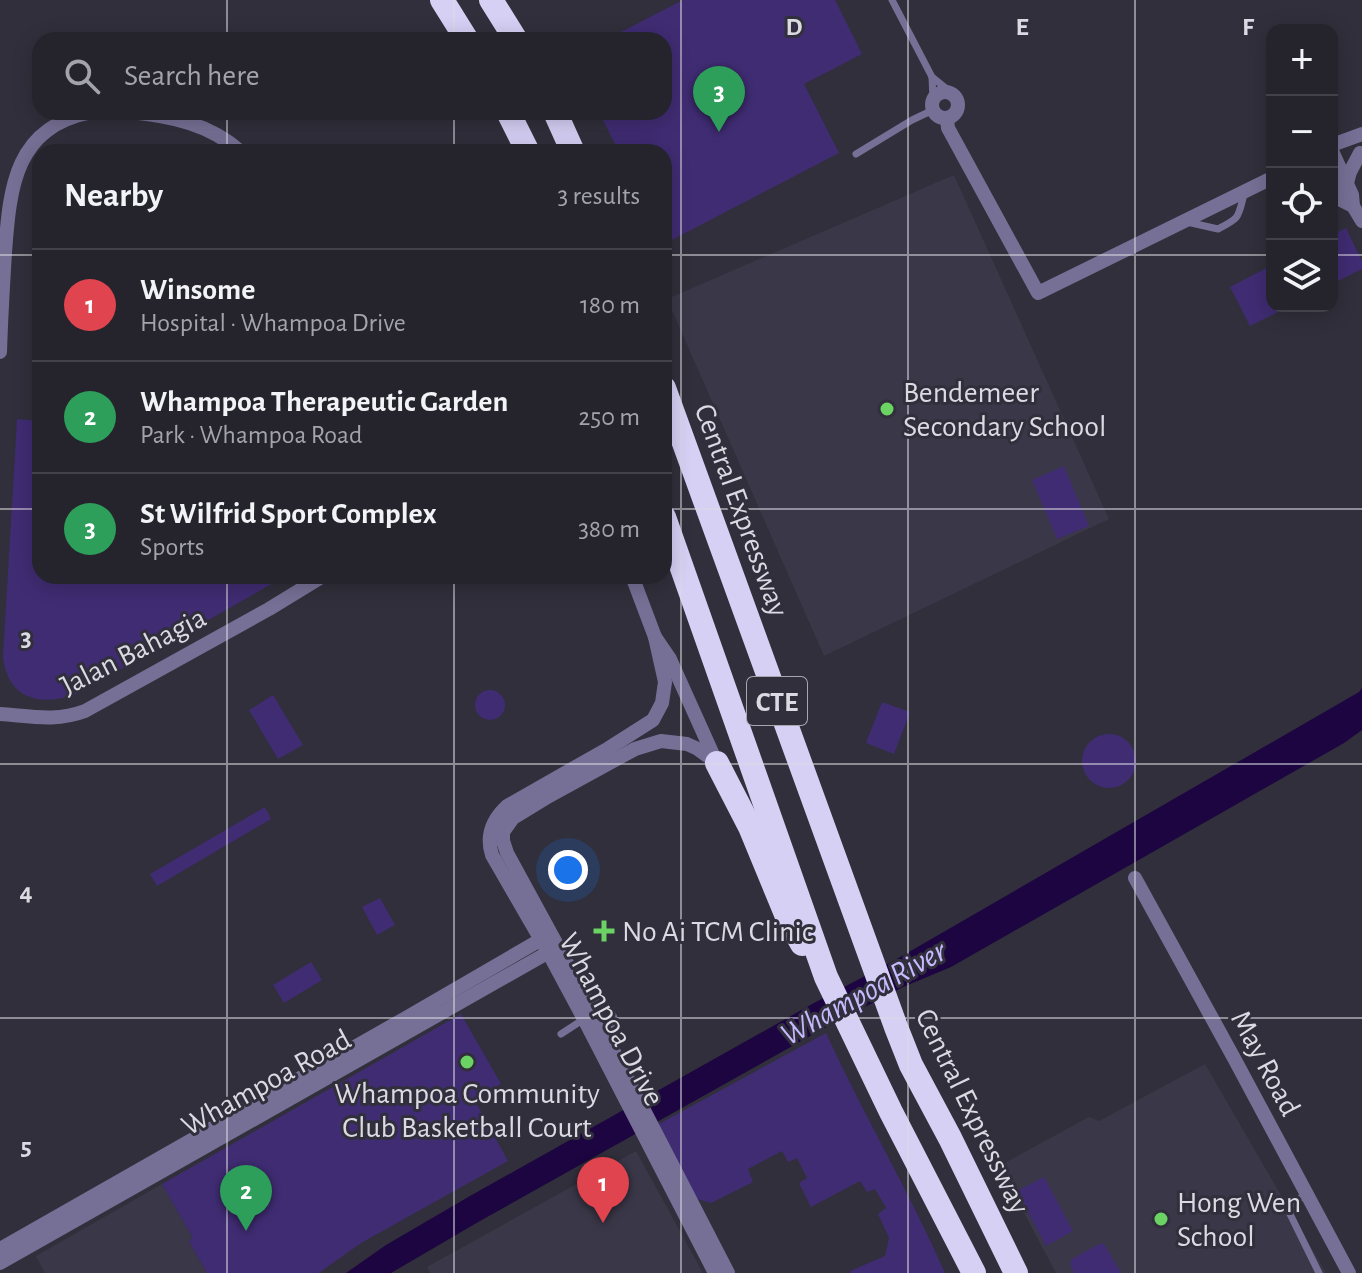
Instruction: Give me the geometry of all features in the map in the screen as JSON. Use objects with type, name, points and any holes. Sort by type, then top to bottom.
[{"type":"highway","points":[[442,0],[462,32]]},
{"type":"highway","points":[[491,0],[511,32]]},
{"type":"highway","points":[[512,120],[524,144]]},
{"type":"highway","points":[[559,120],[569,144]]},
{"type":"highway","name":"Central Expressway","points":[[672,410],[911,1065],[1016,1273]]},
{"type":"highway","name":"CTE","points":[[672,539],[823,970],[972,1273]]},
{"type":"highway","points":[[717,763],[750,827],[803,948],[823,970]]},
{"type":"street","points":[[942,92],[953,94],[959,108],[947,119],[939,117],[933,105],[942,92]]},
{"type":"street","points":[[947,119],[948,128],[1038,293],[1266,181]]},
{"type":"street","points":[[33,144],[44,132],[65,120]]},
{"type":"street","points":[[182,120],[232,144]]},
{"type":"street","points":[[1338,151],[1362,134]]},
{"type":"street","points":[[0,352],[10,193],[32,145]]},
{"type":"street","points":[[1338,154],[1361,152]]},
{"type":"street","points":[[1361,152],[1350,172],[1339,182],[1341,200],[1353,206],[1362,221]]},
{"type":"street","name":"Jalan Bahagia","points":[[0,714],[46,719],[85,711],[310,584]]},
{"type":"street","points":[[635,584],[655,637],[670,659],[717,763]]},
{"type":"street","name":"Whampoa Drive","points":[[626,1087],[612,1048],[585,996],[492,855],[489,845],[492,826],[507,806],[653,720],[662,703],[665,682],[655,637]]},
{"type":"street","name":"Whampoa Drive","points":[[715,1273],[626,1087],[584,1019],[507,853],[503,832],[513,818],[549,796],[650,743],[687,744],[717,763]]},
{"type":"street","name":"May Road","points":[[1135,878],[1349,1273]]},
{"type":"street","name":"Whampoa Road","points":[[0,1249],[404,1019],[549,943]]},
{"type":"street","name":"Whampoa Road","points":[[0,1263],[549,943]]},
{"type":"street","name":"Whampoa Drive","points":[[650,1135],[728,1273]]},
{"type":"lane","points":[[892,0],[932,77],[953,94]]},
{"type":"lane","points":[[856,154],[933,105],[932,77]]},
{"type":"lane","points":[[1187,222],[1215,230],[1235,220],[1244,191]]},
{"type":"lane","points":[[561,1034],[584,1019]]},
{"type":"lane","points":[[1306,1194],[1290,1206],[1290,1214],[1319,1273]]},
{"type":"shaded area","points":[[683,0],[835,0],[862,54],[804,84],[839,153],[672,240],[672,144],[615,144],[603,120],[672,120],[672,32],[621,32]]},
{"type":"shaded area","name":"Bendemeer Secondary School","points":[[954,175],[1109,519],[824,656],[672,310],[672,297]]},
{"type":"shaded area","points":[[1346,228],[1362,261],[1362,269],[1338,281],[1338,240],[1338,232]]},
{"type":"shaded area","points":[[1266,268],[1266,312],[1278,312],[1250,326],[1230,287]]},
{"type":"shaded area","points":[[17,419],[32,420],[32,584],[272,584],[79,693],[66,697],[29,697],[12,683],[3,657]]},
{"type":"shaded area","points":[[1064,466],[1089,526],[1057,539],[1032,480]]},
{"type":"shaded area","points":[[490,690],[501,694],[505,705],[501,716],[490,720],[479,716],[475,705],[479,694]]},
{"type":"shaded area","points":[[273,695],[303,745],[278,759],[249,710]]},
{"type":"shaded area","points":[[882,702],[910,712],[894,754],[866,743]]},
{"type":"shaded area","points":[[1109,734],[1128,742],[1136,761],[1128,780],[1109,788],[1090,780],[1082,761],[1090,742]]},
{"type":"shaded area","points":[[265,807],[271,819],[157,886],[150,874]]},
{"type":"shaded area","points":[[380,898],[395,925],[377,935],[362,907]]},
{"type":"shaded area","points":[[311,962],[322,980],[284,1003],[273,985]]},
{"type":"shaded area","points":[[461,1014],[501,1084],[474,1099],[508,1161],[361,1243],[319,1273],[207,1273],[189,1241],[193,1238],[162,1184]]},
{"type":"shaded area","points":[[826,1033],[945,1273],[851,1273],[885,1256],[889,1238],[878,1214],[886,1208],[875,1189],[867,1192],[860,1181],[811,1207],[799,1183],[807,1178],[797,1158],[788,1162],[782,1151],[748,1169],[753,1182],[711,1203],[694,1198],[655,1126]]},
{"type":"shaded area","name":"Hong Wen School","points":[[1205,1064],[1326,1273],[1056,1273],[999,1166],[1089,1117],[1099,1121]]},
{"type":"shaded area","points":[[636,1151],[703,1273],[430,1273],[427,1267]]},
{"type":"shaded area","points":[[1044,1177],[1073,1231],[1046,1246],[1017,1191]]},
{"type":"shaded area","points":[[162,1184],[193,1238],[189,1241],[207,1273],[45,1273],[36,1256]]},
{"type":"shaded area","points":[[1104,1244],[1121,1273],[1074,1273],[1070,1264],[1072,1259]]},
{"type":"water","name":"Whampoa River","points":[[1362,688],[1362,730],[1344,743],[951,967],[903,987],[821,1030],[391,1273],[346,1273],[386,1245],[470,1196],[895,960]]},
{"type":"place","name":"St Wilfrid Sport Complex","points":[[719,132]]},
{"type":"place","name":"Bendemeer Secondary School","points":[[887,409]]},
{"type":"place","name":"No Ai TCM Clinic","points":[[604,931]]},
{"type":"place","name":"Whampoa Community Club Basketball Court","points":[[467,1062]]},
{"type":"place","name":"Hong Wen School","points":[[1161,1219]]},
{"type":"place","name":"Winsome","points":[[603,1223]]},
{"type":"place","name":"Whampoa Therapeutic Garden","points":[[246,1231]]}]
